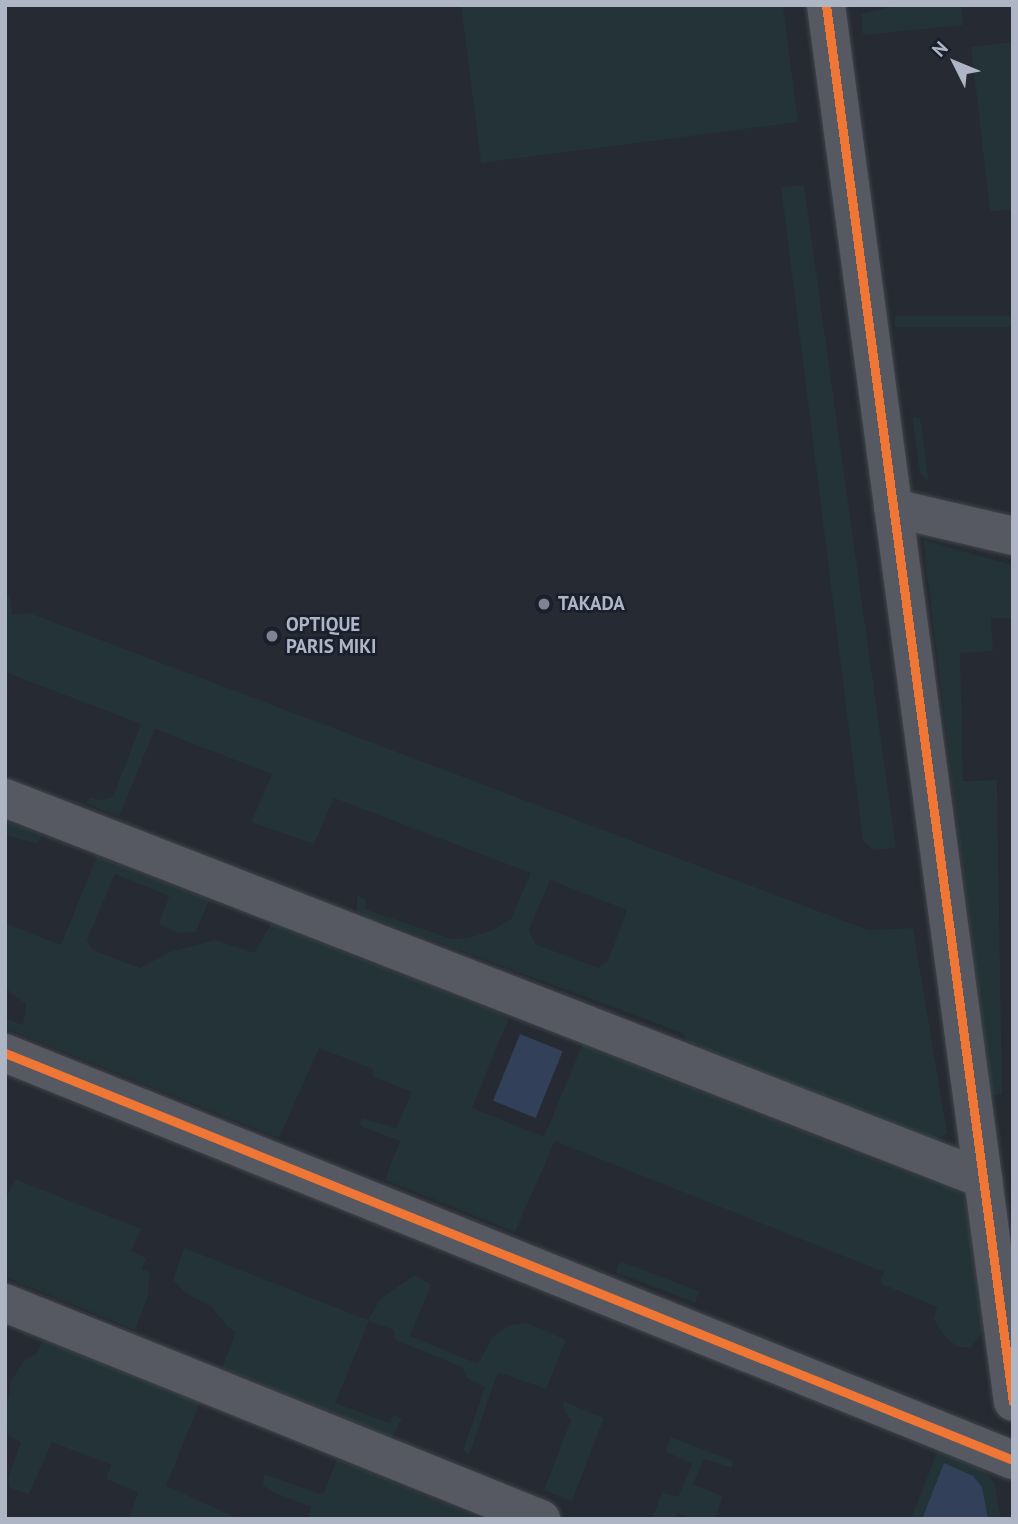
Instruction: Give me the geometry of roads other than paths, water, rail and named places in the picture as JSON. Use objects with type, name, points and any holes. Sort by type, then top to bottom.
[{"type":"street","points":[[826,5],[1013,1402]]},
{"type":"street","points":[[893,508],[1013,536]]},
{"type":"street","points":[[5,798],[983,1179]]},
{"type":"street","points":[[5,1053],[1013,1460]]},
{"type":"street","points":[[5,1303],[541,1519]]},
{"type":"water","points":[[520,1034],[563,1051],[536,1118],[493,1101]]},
{"type":"water","points":[[944,1463],[973,1476],[982,1487],[988,1519],[922,1519]]},
{"type":"place","name":"TAKADA","points":[[544,604]]},
{"type":"place","name":"OPTIQUE PARIS MIKI","points":[[272,636]]}]
